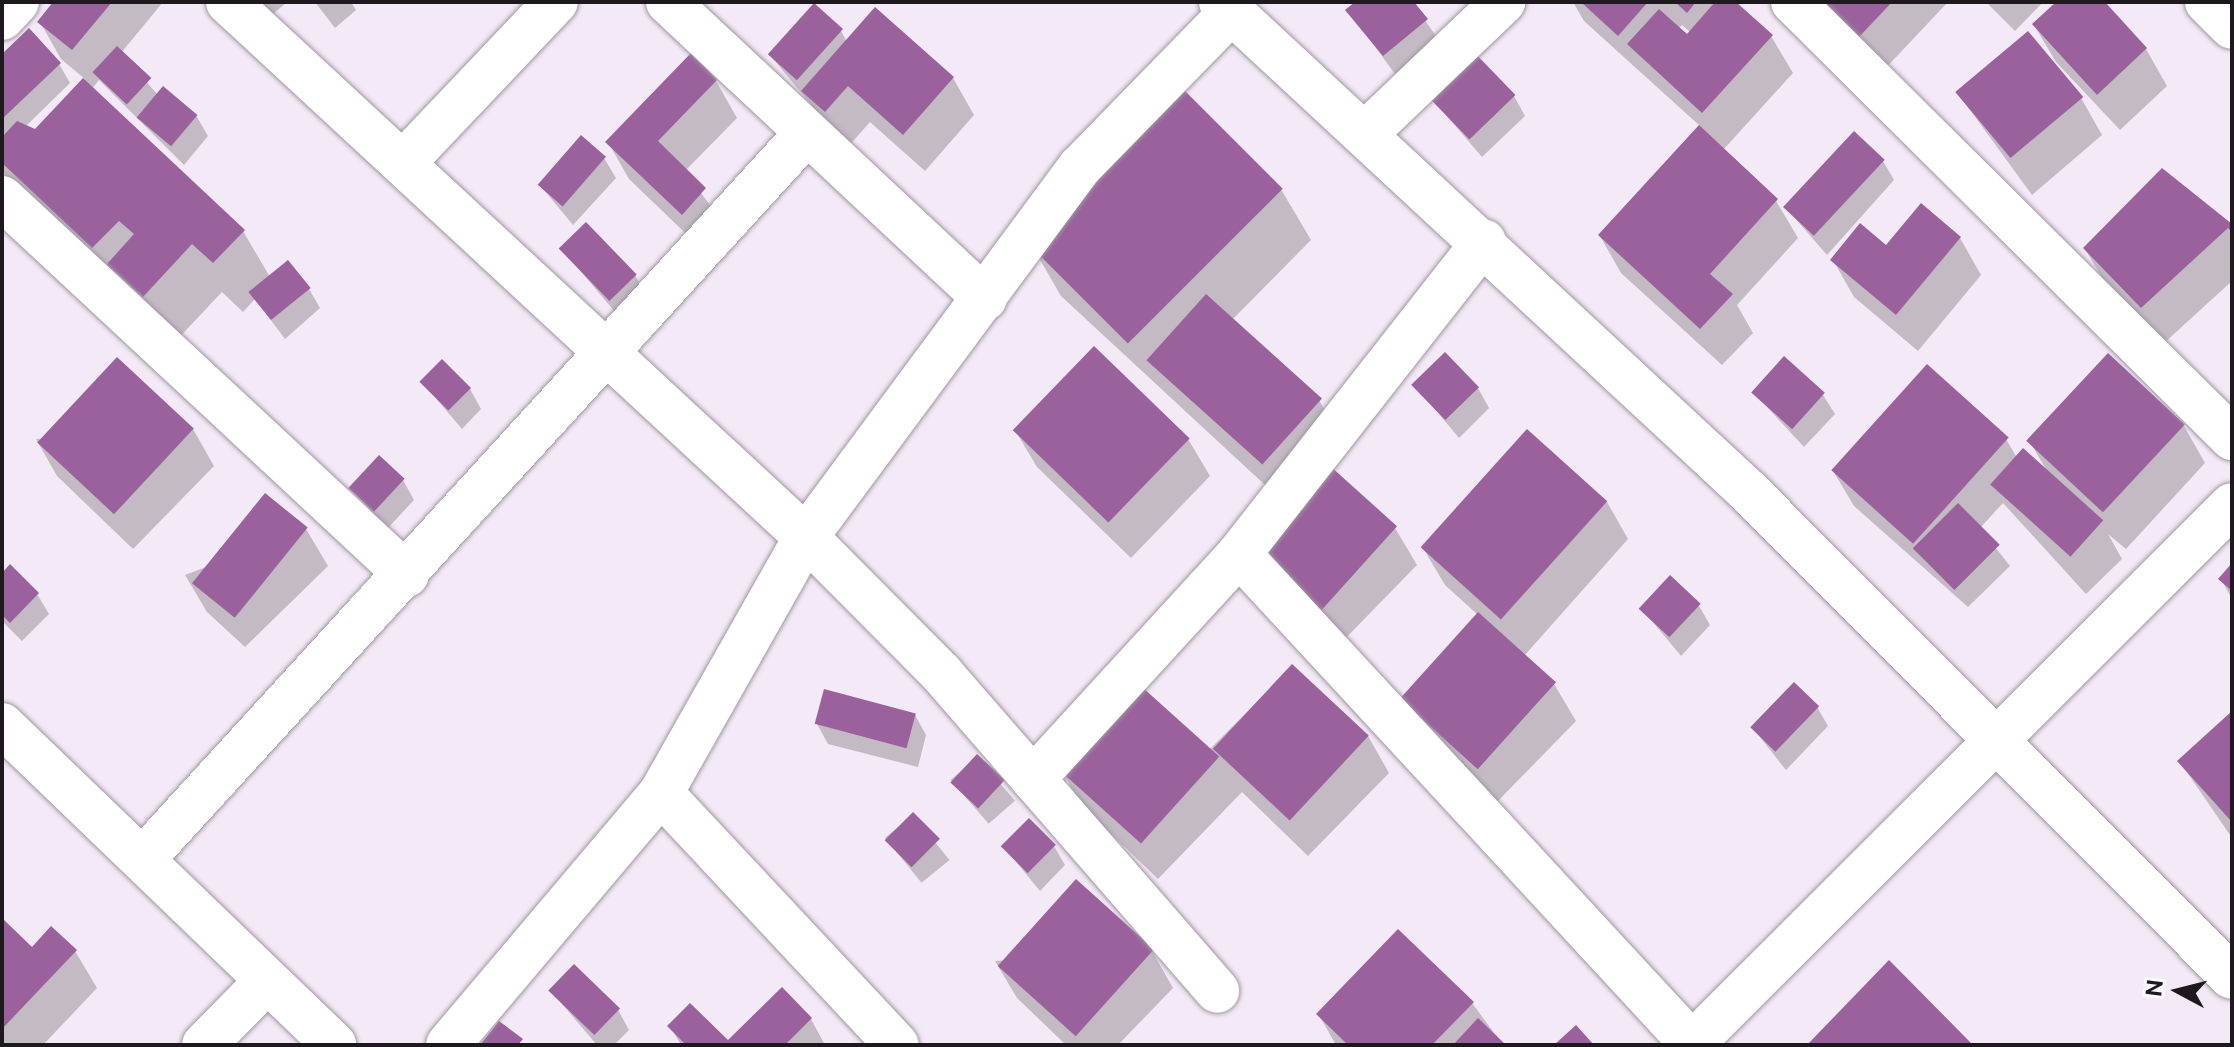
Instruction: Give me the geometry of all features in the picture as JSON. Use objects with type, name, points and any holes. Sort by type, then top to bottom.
[{"type":"street","points":[[2,18],[17,2]]},
{"type":"street","points":[[228,2],[403,163],[604,356],[806,537],[1033,779],[1217,991]]},
{"type":"street","points":[[403,163],[556,2]]},
{"type":"street","points":[[668,2],[805,135],[985,299]]},
{"type":"street","points":[[1366,133],[1503,2]]},
{"type":"street","points":[[1793,2],[2232,438]]},
{"type":"street","points":[[2207,2],[2232,27]]},
{"type":"street","points":[[448,1045],[661,793],[806,537],[1080,167],[1226,7],[1484,241],[1996,740],[2232,977]]},
{"type":"street","points":[[143,859],[407,575],[805,135]]},
{"type":"street","points":[[2,198],[407,575]]},
{"type":"street","points":[[1033,779],[1239,554],[1484,241]]},
{"type":"street","points":[[1239,554],[1691,1044],[2232,505]]},
{"type":"street","points":[[2,725],[143,859],[265,983],[334,1045]]},
{"type":"street","points":[[661,793],[897,1045]]},
{"type":"street","points":[[204,1045],[265,983]]},
{"type":"building","points":[[53,2],[112,2],[72,50],[37,22]]},
{"type":"building","points":[[1355,2],[1414,2],[1428,19],[1383,56],[1345,10]]},
{"type":"building","points":[[1581,2],[1648,2],[1618,36]]},
{"type":"building","points":[[1675,2],[1696,2],[1687,13]]},
{"type":"building","points":[[1715,2],[1736,2],[1773,35],[1702,113],[1627,44],[1659,9],[1687,34]]},
{"type":"building","points":[[1822,2],[1892,2],[1859,37]]},
{"type":"building","points":[[2056,2],[2105,2],[2147,48],[2097,95],[2032,24]]},
{"type":"building","points":[[814,3],[843,29],[797,80],[768,54]]},
{"type":"building","points":[[875,7],[954,77],[903,135],[848,86],[825,112],[801,91]]},
{"type":"building","points":[[29,28],[61,63],[2,119],[2,54]]},
{"type":"building","points":[[2028,31],[2083,97],[2011,158],[1955,92]]},
{"type":"building","points":[[117,46],[151,78],[127,104],[92,72]]},
{"type":"building","points":[[1471,49],[1515,95],[1469,139],[1425,93]]},
{"type":"building","points":[[691,53],[717,80],[658,141],[706,188],[682,215],[605,142]]},
{"type":"building","points":[[83,78],[245,230],[213,263],[192,244],[143,297],[107,264],[134,234],[119,221],[92,248],[2,163],[2,137],[17,121],[35,129]]},
{"type":"building","points":[[163,86],[197,115],[171,146],[137,117]]},
{"type":"building","points":[[1183,89],[1283,189],[1128,344],[1028,244]]},
{"type":"building","points":[[1699,125],[1778,199],[1710,274],[1733,294],[1700,329],[1598,235]]},
{"type":"building","points":[[1854,131],[1885,160],[1814,236],[1783,207]]},
{"type":"building","points":[[581,135],[606,157],[563,206],[538,185]]},
{"type":"building","points":[[2162,168],[2232,224],[2232,232],[2228,228],[2141,308],[2083,248]]},
{"type":"building","points":[[1921,203],[1961,237],[1896,315],[1830,260],[1860,223],[1886,245]]},
{"type":"building","points":[[586,222],[637,275],[609,301],[559,248]]},
{"type":"building","points":[[288,260],[311,288],[271,320],[248,292]]},
{"type":"building","points":[[1206,294],[1322,398],[1262,465],[1146,360]]},
{"type":"building","points":[[1094,346],[1190,438],[1108,523],[1013,430]]},
{"type":"building","points":[[1445,352],[1479,387],[1445,420],[1411,385]]},
{"type":"building","points":[[2108,353],[2185,425],[2103,512],[2026,441]]},
{"type":"building","points":[[1784,356],[1825,393],[1792,429],[1751,392]]},
{"type":"building","points":[[117,357],[194,429],[114,514],[37,443]]},
{"type":"building","points":[[442,359],[471,388],[448,411],[419,382]]},
{"type":"building","points":[[1927,364],[2009,438],[1913,544],[1831,470]]},
{"type":"building","points":[[1527,429],[1607,501],[1501,619],[1421,547]]},
{"type":"building","points":[[2023,448],[2103,520],[2070,557],[1990,484]]},
{"type":"building","points":[[379,455],[405,479],[374,512],[348,488]]},
{"type":"building","points":[[1319,456],[1397,526],[1319,613],[1241,543]]},
{"type":"building","points":[[265,493],[308,528],[235,618],[192,583]]},
{"type":"building","points":[[1958,503],[2000,545],[1954,590],[1913,548]]},
{"type":"building","points":[[2232,563],[2232,591],[2218,579]]},
{"type":"building","points":[[10,564],[39,593],[10,623],[2,615],[2,573]]},
{"type":"building","points":[[1670,575],[1701,604],[1669,637],[1639,609]]},
{"type":"building","points":[[1478,612],[1556,682],[1478,769],[1400,699]]},
{"type":"building","points":[[1292,664],[1369,736],[1290,820],[1213,749]]},
{"type":"building","points":[[1794,682],[1819,706],[1775,752],[1750,727]]},
{"type":"building","points":[[1142,687],[1219,757],[1141,844],[1064,774]]},
{"type":"building","points":[[824,689],[916,714],[906,748],[815,724]]},
{"type":"building","points":[[2232,711],[2232,822],[2177,761]]},
{"type":"building","points":[[977,754],[1005,780],[978,808],[950,783]]},
{"type":"building","points":[[913,812],[940,839],[912,867],[885,840]]},
{"type":"building","points":[[1029,818],[1056,845],[1028,873],[1001,846]]},
{"type":"building","points":[[1076,879],[1154,949],[1076,1036],[998,966]]},
{"type":"building","points":[[2,918],[32,947],[51,926],[77,950],[2,1029]]},
{"type":"building","points":[[1398,929],[1474,1002],[1432,1045],[1348,1045],[1316,1014]]},
{"type":"building","points":[[1889,960],[1973,1045],[1807,1045]]},
{"type":"building","points":[[574,964],[620,1008],[594,1035],[548,991]]},
{"type":"building","points":[[782,987],[812,1018],[785,1045],[686,1045],[667,1026],[690,1003],[728,1040]]},
{"type":"building","points":[[1478,1018],[1506,1045],[1453,1045]]},
{"type":"building","points":[[499,1021],[523,1039],[518,1045],[480,1045]]},
{"type":"building","points":[[1576,1025],[1594,1045],[1554,1045]]}]
